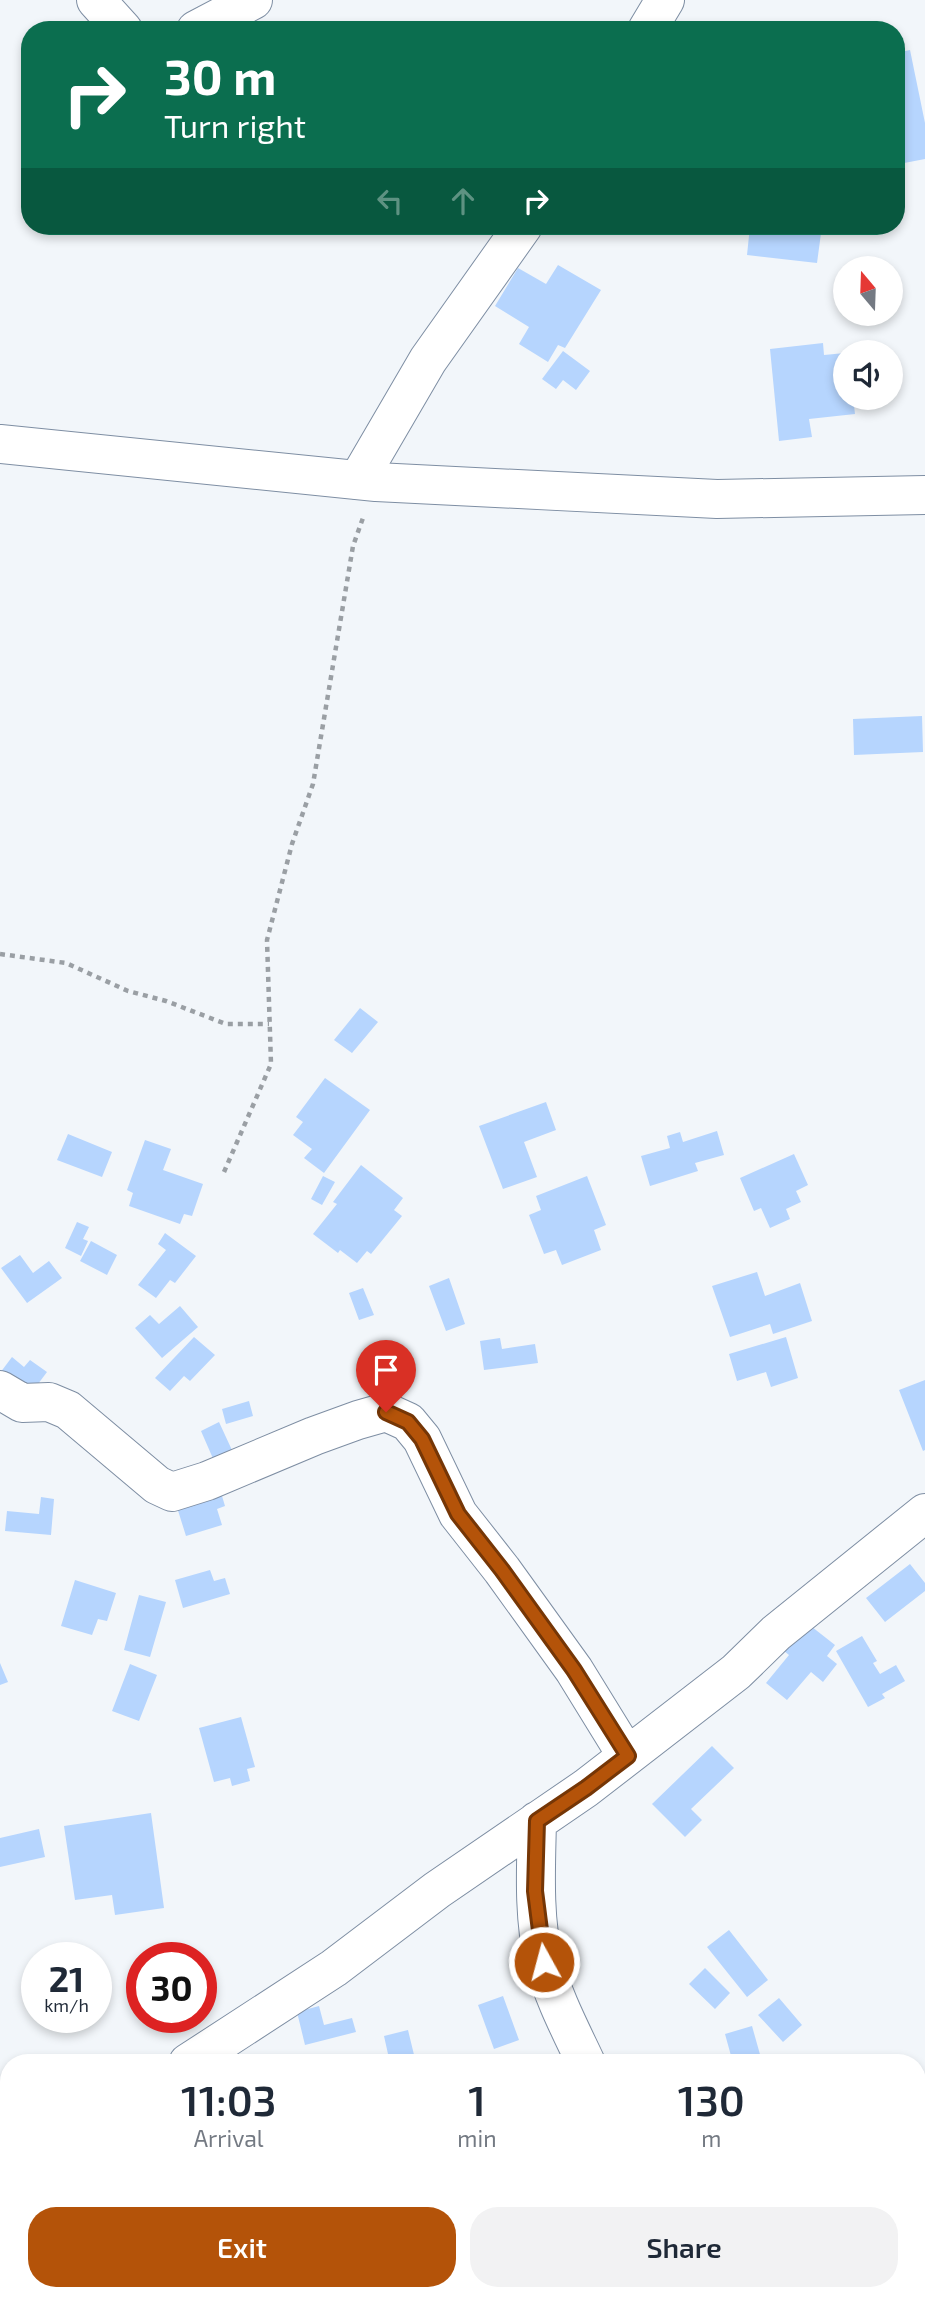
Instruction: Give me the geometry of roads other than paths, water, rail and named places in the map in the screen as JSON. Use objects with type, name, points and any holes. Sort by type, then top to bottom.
[{"type":"street","points":[[96,0],[115,21]]},
{"type":"street","points":[[213,21],[253,0]]},
{"type":"street","points":[[652,21],[665,0]]},
{"type":"street","points":[[367,481],[428,360],[517,235]]},
{"type":"street","points":[[0,444],[367,481],[717,499],[925,495]]},
{"type":"street","points":[[0,1390],[22,1403],[49,1402],[68,1410],[157,1485],[172,1492],[207,1481],[358,1420],[386,1412],[408,1422],[422,1439],[458,1514],[574,1670],[628,1756]]},
{"type":"street","points":[[202,2054],[334,1968],[437,1890],[586,1788],[736,1672],[776,1633],[925,1513]]},
{"type":"street","points":[[537,1821],[535,1891],[544,1962],[582,2054]]}]
